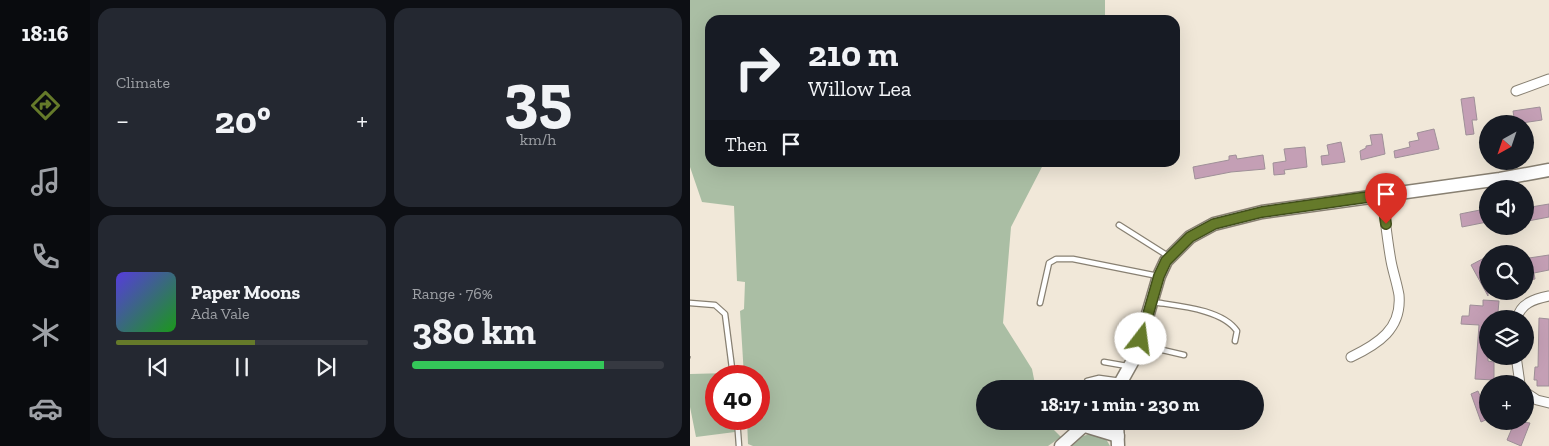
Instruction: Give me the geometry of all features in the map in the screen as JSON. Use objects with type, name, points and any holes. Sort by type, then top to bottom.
[{"type":"street","points":[[1516,91],[1549,79]]},
{"type":"street","points":[[1122,380],[1130,367],[1139,344],[1159,276],[1169,256],[1190,237],[1214,224],[1262,212],[1549,170]]},
{"type":"street","points":[[1351,357],[1373,347],[1389,332],[1396,317],[1399,297],[1387,238],[1382,195]]},
{"type":"street","points":[[1521,310],[1527,303],[1549,296]]},
{"type":"street","points":[[1534,398],[1549,403]]},
{"type":"street","points":[[1061,446],[1080,430]]},
{"type":"street","points":[[1098,430],[1118,441]]},
{"type":"lane","points":[[1119,225],[1169,256]]},
{"type":"lane","points":[[1040,304],[1049,263],[1056,259],[1073,259],[1159,276]]},
{"type":"lane","points":[[1151,301],[1202,310],[1232,322],[1237,331],[1236,341]]},
{"type":"lane","points":[[690,303],[715,305],[725,314],[732,365]]},
{"type":"lane","points":[[1139,344],[1184,355]]},
{"type":"lane","points":[[1104,362],[1130,367]]},
{"type":"lane","points":[[738,430],[739,446]]},
{"type":"green space","points":[[690,0],[1105,0],[1105,15],[705,15],[705,167],[1042,167],[1011,227],[1003,323],[1032,369],[1034,380],[976,380],[976,430],[1054,430],[1061,437],[1048,446],[753,446],[748,444],[747,430],[770,430],[770,365],[743,365],[740,311],[744,309],[745,282],[737,281],[734,206],[702,202],[690,167]]},
{"type":"green space","points":[[690,374],[705,374],[705,430],[735,430],[735,432],[696,437],[690,407]]},
{"type":"green space","points":[[1090,434],[1106,439],[1110,446],[1072,446],[1083,436]]},
{"type":"building","points":[[1474,97],[1477,120],[1472,120],[1474,134],[1466,135],[1461,99]]},
{"type":"building","points":[[1540,107],[1542,120],[1534,121],[1534,115],[1514,115],[1513,111]]},
{"type":"building","points":[[1434,129],[1439,149],[1395,158],[1394,151],[1410,147],[1409,142],[1419,140],[1417,133]]},
{"type":"building","points":[[1382,134],[1385,154],[1361,160],[1360,151],[1366,148],[1366,146],[1372,145],[1370,135]]},
{"type":"building","points":[[1341,142],[1345,162],[1322,165],[1321,156],[1329,155],[1327,145]]},
{"type":"building","points":[[1305,147],[1307,167],[1284,170],[1285,174],[1274,175],[1273,163],[1286,161],[1284,149]]},
{"type":"building","points":[[1236,155],[1237,159],[1263,155],[1265,169],[1231,172],[1195,179],[1193,167],[1229,160],[1229,156]]},
{"type":"building","points":[[1549,204],[1549,217],[1534,220],[1534,206]]},
{"type":"building","points":[[1479,210],[1479,224],[1462,227],[1460,214]]},
{"type":"building","points":[[1549,255],[1549,270],[1534,273],[1534,257]]},
{"type":"building","points":[[1479,261],[1479,280],[1471,265]]},
{"type":"building","points":[[1483,300],[1499,301],[1498,310],[1479,310],[1479,325],[1461,324],[1462,316],[1469,316],[1470,305],[1483,306]]},
{"type":"building","points":[[1539,318],[1549,319],[1549,386],[1537,386],[1537,380],[1534,380],[1535,367],[1538,367]]},
{"type":"building","points":[[1479,325],[1479,365],[1494,365],[1494,375],[1479,375],[1479,379],[1475,379]]},
{"type":"building","points":[[1478,391],[1479,393],[1479,416],[1471,394]]},
{"type":"building","points":[[1511,430],[1527,430],[1521,446],[1507,440]]},
{"type":"route","points":[[1141,339],[1159,276],[1169,256],[1190,237],[1214,224],[1262,212],[1382,195],[1386,224]]}]
